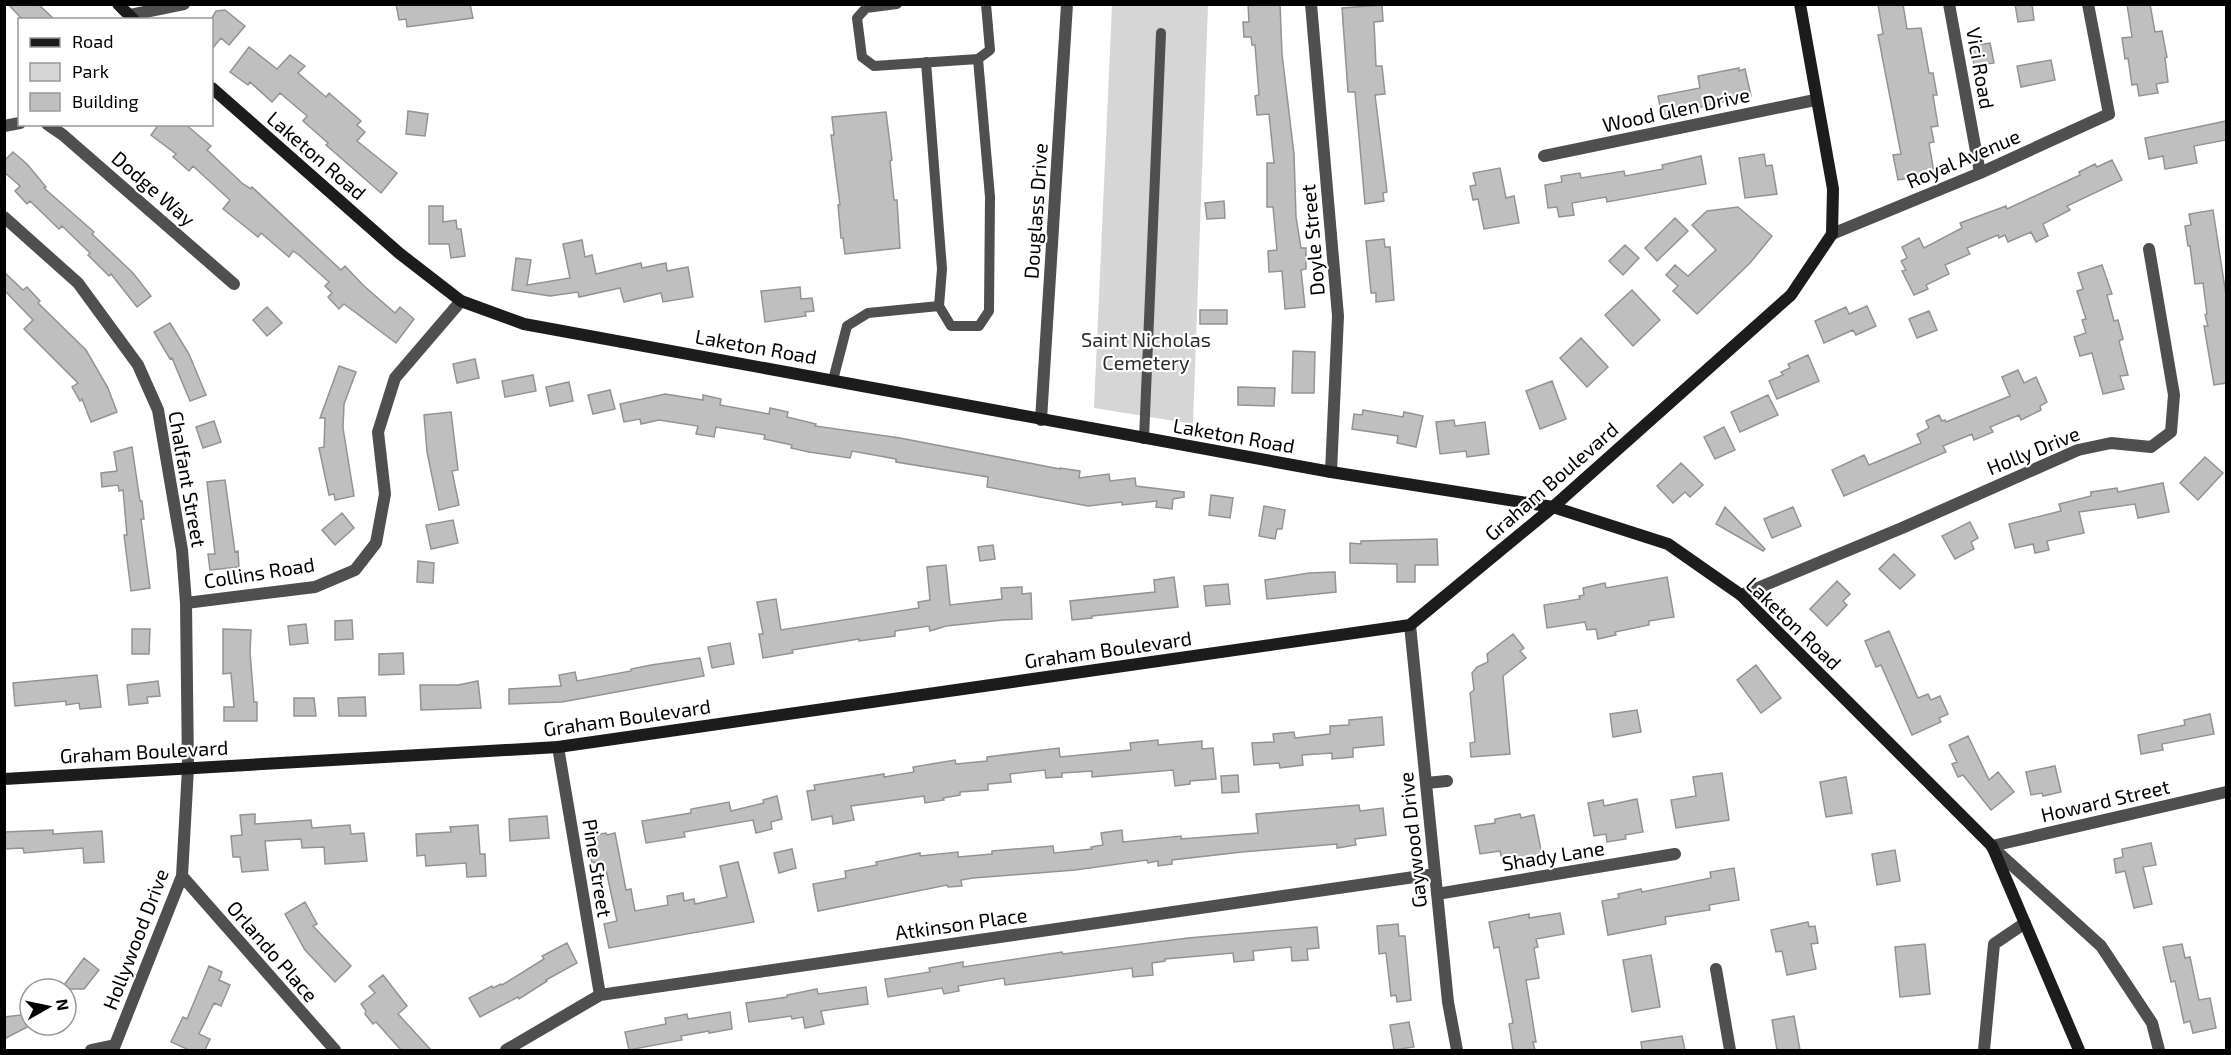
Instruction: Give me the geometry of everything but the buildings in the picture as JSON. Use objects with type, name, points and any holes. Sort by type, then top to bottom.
[{"type":"street","points":[[118,4],[132,17],[184,4]]},
{"type":"street","name":"Douglass Drive","points":[[1041,420],[1067,4]]},
{"type":"street","name":"Doyle Street","points":[[1311,4],[1338,316],[1331,472]]},
{"type":"street","points":[[1800,4],[1815,100],[1833,189],[1832,234]]},
{"type":"street","name":"Vici Road","points":[[1950,4],[1980,173]]},
{"type":"street","name":"Royal Avenue","points":[[1832,234],[1980,173],[2109,114],[2088,4]]},
{"type":"street","name":"Laketon Road","points":[[213,89],[399,253],[461,301],[524,324],[1331,472],[1553,507],[1668,544],[1741,595],[1992,846],[2079,1050]]},
{"type":"street","name":"Wood Glen Drive","points":[[1544,156],[1815,100]]},
{"type":"street","name":"Dodge Way","points":[[50,126],[234,284]]},
{"type":"street","name":"Chalfant Street","points":[[4,217],[78,283],[138,365],[158,410],[182,550],[186,603],[189,768]]},
{"type":"street","name":"Graham Boulevard","points":[[4,779],[558,747],[1410,625],[1553,507],[1791,295],[1832,234]]},
{"type":"street","name":"Holly Drive","points":[[1741,595],[1902,528],[2078,450],[2111,443],[2151,447],[2171,432],[2174,395],[2149,249]]},
{"type":"street","name":"Collins Road","points":[[186,603],[315,587],[355,570],[376,543],[385,494],[378,432],[395,378],[461,301]]},
{"type":"street","name":"Gaywood Drive","points":[[1410,625],[1448,1002],[1457,1050]]},
{"type":"street","name":"Pine Street","points":[[558,747],[600,995]]},
{"type":"street","name":"Hollywood Drive","points":[[114,1048],[182,876],[189,768]]},
{"type":"street","points":[[1426,783],[1448,781]]},
{"type":"street","name":"Howard Street","points":[[1992,846],[2226,792]]},
{"type":"street","points":[[1992,846],[2101,946],[2152,1023],[2159,1050]]},
{"type":"street","name":"Shady Lane","points":[[1437,894],[1675,854]]},
{"type":"street","name":"Atkinson Place","points":[[507,1050],[600,995],[1435,874]]},
{"type":"street","name":"Orlando Place","points":[[182,876],[335,1050]]},
{"type":"street","points":[[1984,1050],[1994,944],[2025,923]]},
{"type":"street","points":[[1716,969],[1730,1050]]},
{"type":"street","points":[[91,1050],[114,1048]]},
{"type":"lane","points":[[897,4],[866,8],[857,18],[862,57],[874,66],[978,59],[990,50],[986,4]]},
{"type":"lane","points":[[1144,438],[1161,33]]},
{"type":"lane","points":[[926,62],[942,269],[939,306],[951,326],[979,326],[989,311],[990,197],[978,59]]},
{"type":"lane","points":[[833,380],[847,326],[868,313],[939,306]]},
{"type":"green space","name":"Saint Nicholas Cemetery","points":[[1112,5],[1208,5],[1193,424],[1094,408]]}]
